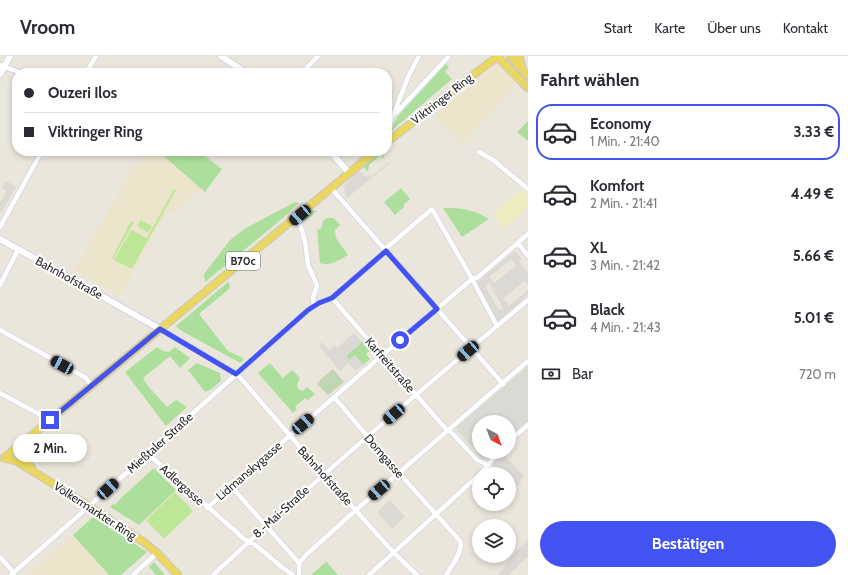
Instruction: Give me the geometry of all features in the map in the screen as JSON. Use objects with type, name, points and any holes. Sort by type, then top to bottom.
[{"type":"main road","points":[[498,56],[528,88]]},
{"type":"main road","name":"Viktringer Ring","points":[[392,138],[498,56]]},
{"type":"main road","points":[[510,56],[526,73]]},
{"type":"main road","points":[[519,56],[526,73]]},
{"type":"main road","name":"B70c","points":[[1,459],[22,444],[370,156]]},
{"type":"main road","points":[[22,444],[24,460],[40,477]]},
{"type":"main road","name":"Völkermarkter Ring","points":[[1,459],[16,461],[89,506],[145,543],[176,573]]},
{"type":"street","points":[[0,74],[2,66],[10,56]]},
{"type":"street","points":[[89,68],[96,56]]},
{"type":"street","points":[[220,56],[238,68]]},
{"type":"street","points":[[307,68],[318,56]]},
{"type":"street","points":[[392,120],[409,75],[419,56]]},
{"type":"street","name":"Viktringer Ring","points":[[394,115],[449,56]]},
{"type":"street","points":[[2,66],[12,70]]},
{"type":"street","points":[[479,152],[493,160],[528,189]]},
{"type":"street","points":[[0,227],[39,156]]},
{"type":"street","points":[[334,156],[349,173]]},
{"type":"street","points":[[331,188],[503,384]]},
{"type":"street","points":[[300,215],[300,224],[305,241],[308,265],[317,285],[314,305],[332,298],[432,209],[497,326]]},
{"type":"street","name":"Lidmanskygasse","points":[[207,508],[437,309],[512,249],[528,234]]},
{"type":"street","name":"Bahnhofstraße","points":[[0,239],[160,329],[236,374],[289,436],[394,553],[417,575]]},
{"type":"street","points":[[518,243],[528,256]]},
{"type":"street","points":[[0,286],[18,250]]},
{"type":"street","name":"Karfreitstraße","points":[[332,298],[448,431],[454,434],[477,460],[489,465]]},
{"type":"street","name":"8.-Mai-Straße","points":[[213,575],[266,525],[528,300]]},
{"type":"street","name":"Mießtaler Straße","points":[[12,574],[314,305]]},
{"type":"street","points":[[0,330],[86,378],[92,386]]},
{"type":"street","points":[[299,563],[356,510],[528,361]]},
{"type":"street","points":[[0,393],[50,420]]},
{"type":"street","name":"Domgasse","points":[[334,397],[435,515],[460,541],[461,546],[456,559],[446,575]]},
{"type":"street","points":[[516,435],[528,425]]},
{"type":"street","name":"Adlergasse","points":[[148,454],[207,508],[293,575]]},
{"type":"street","points":[[489,465],[493,459]]},
{"type":"street","points":[[369,575],[472,482]]},
{"type":"street","points":[[231,486],[299,563],[299,575]]},
{"type":"street","points":[[132,575],[157,553]]},
{"type":"street","points":[[0,557],[12,574]]},
{"type":"shaded area","points":[[497,63],[517,83],[463,144],[435,115]]},
{"type":"shaded area","points":[[144,156],[164,156],[201,187],[175,213],[167,212],[120,296],[74,270],[133,167],[139,164]]},
{"type":"shaded area","points":[[389,162],[390,163],[347,198],[344,186],[359,170],[365,176],[370,175],[371,177]]},
{"type":"shaded area","points":[[6,181],[16,187],[2,212],[0,211],[0,201],[7,191],[2,188]]},
{"type":"shaded area","points":[[515,251],[522,259],[519,261],[528,273],[528,285],[524,281],[503,299],[509,306],[528,290],[528,295],[497,322],[476,283]],"holes":[[[511,259],[516,266],[494,283],[489,277]],[[489,283],[503,308],[499,310],[485,286]]]},
{"type":"shaded area","points":[[354,333],[362,342],[346,356],[350,360],[355,355],[363,365],[356,371],[348,363],[340,371],[319,346],[322,342],[329,350],[335,345],[337,348]]},
{"type":"shaded area","points":[[528,366],[528,422],[516,432],[516,415],[472,415],[472,447],[457,430],[457,427]]},
{"type":"shaded area","points":[[496,459],[508,459],[515,467],[490,467]]},
{"type":"shaded area","points":[[516,468],[524,476],[516,486]]},
{"type":"shaded area","points":[[390,500],[405,517],[392,529],[377,512]]},
{"type":"shaded area","points":[[73,535],[109,575],[29,575]]},
{"type":"shaded area","points":[[528,539],[528,556],[509,575],[498,575],[507,563],[516,563],[516,552]]},
{"type":"green space","points":[[446,64],[449,67],[445,72],[452,79],[392,130],[398,116]]},
{"type":"green space","points":[[528,121],[528,141],[517,132]]},
{"type":"green space","points":[[164,156],[205,156],[222,169],[205,192]]},
{"type":"green space","points":[[376,156],[380,156],[369,165],[368,171],[364,166]]},
{"type":"green space","points":[[401,188],[410,199],[395,215],[384,202]]},
{"type":"green space","points":[[174,189],[176,190],[132,269],[114,260],[131,230],[147,238]]},
{"type":"green space","points":[[295,202],[299,203],[205,282],[204,274],[230,240],[246,228]]},
{"type":"green space","points":[[443,208],[467,210],[478,213],[489,219],[462,237]]},
{"type":"green space","points":[[312,210],[317,211],[301,222],[301,218]]},
{"type":"green space","points":[[327,218],[334,218],[340,225],[335,230],[336,238],[348,255],[334,262],[324,264],[320,263],[317,229],[320,230],[323,223],[322,222]]},
{"type":"green space","points":[[141,220],[152,226],[148,233],[137,226]]},
{"type":"green space","points":[[131,221],[134,222],[113,259],[112,258]]},
{"type":"green space","points":[[228,282],[230,285],[229,289],[199,314],[228,351],[243,358],[244,360],[240,363],[180,330],[176,326]]},
{"type":"green space","points":[[362,342],[370,351],[366,354],[370,359],[363,365],[355,355],[350,360],[346,356]]},
{"type":"green space","points":[[157,347],[163,351],[169,352],[175,347],[190,358],[180,368],[170,356],[143,378],[148,386],[167,407],[176,400],[187,407],[166,426],[125,372]]},
{"type":"green space","points":[[197,363],[220,373],[221,381],[205,392],[188,370]]},
{"type":"green space","points":[[270,363],[283,378],[292,370],[300,378],[297,385],[298,389],[303,391],[307,387],[315,394],[308,400],[305,398],[295,407],[297,409],[293,413],[258,373]]},
{"type":"green space","points":[[333,369],[344,382],[328,395],[317,384]]},
{"type":"green space","points":[[154,468],[176,490],[139,525],[110,507],[113,504],[115,505]]},
{"type":"green space","points":[[175,492],[193,511],[164,539],[146,520]]},
{"type":"green space","points":[[93,517],[147,552],[121,575],[109,575],[73,535]]},
{"type":"green space","points":[[154,562],[165,575],[156,575],[149,567]]},
{"type":"green space","points":[[326,562],[338,575],[311,575]]},
{"type":"sand","points":[[522,189],[528,194],[528,207],[503,228],[494,213]]},
{"type":"route","points":[[50,420],[160,329],[236,374],[314,305],[332,298],[386,251],[437,309],[400,340]]}]
